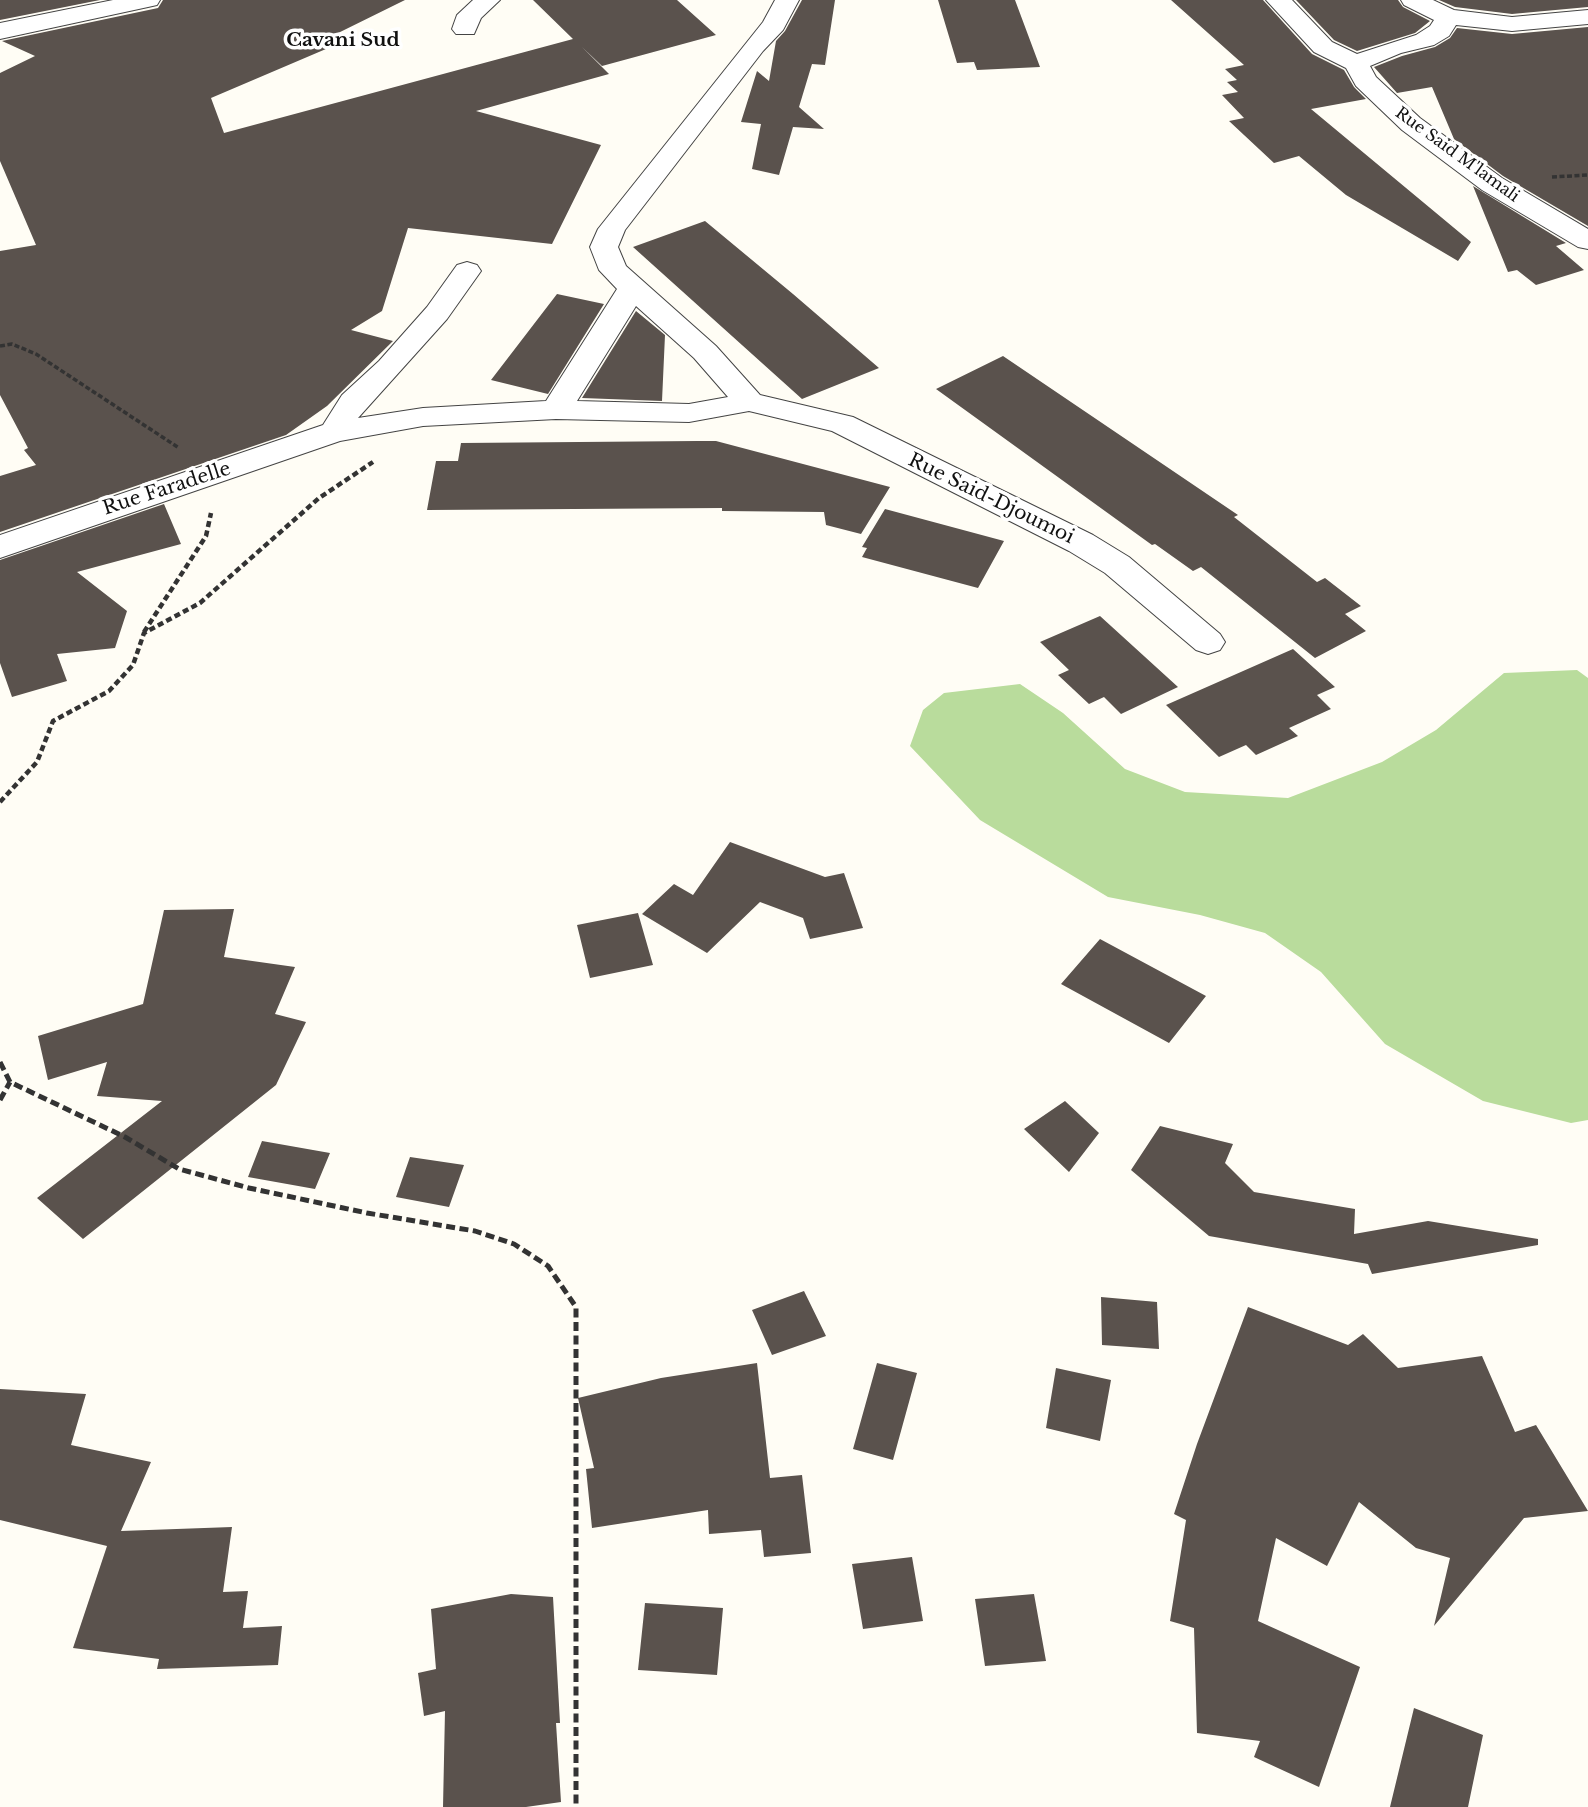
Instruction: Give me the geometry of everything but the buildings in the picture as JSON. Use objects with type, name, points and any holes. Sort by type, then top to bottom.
[{"type":"street","points":[[0,31],[148,0]]},
{"type":"street","points":[[465,29],[469,15],[488,0]]},
{"type":"street","points":[[748,402],[705,352],[613,270],[604,247],[612,229],[754,46],[774,25],[787,0]]},
{"type":"street","name":"Rue Said M'lamali","points":[[1278,0],[1323,47],[1356,63],[1365,81],[1411,124],[1492,184],[1588,241]]},
{"type":"street","points":[[1413,0],[1448,17],[1512,24],[1588,17]]},
{"type":"street","points":[[1356,63],[1392,48],[1425,40],[1440,31],[1448,17]]},
{"type":"street","points":[[334,432],[353,402],[421,331],[467,271]]},
{"type":"street","points":[[556,410],[632,289]]},
{"type":"street","name":"Rue Said-Djoumoi","points":[[334,432],[423,417],[556,410],[689,413],[748,402],[842,424],[976,494],[1081,543],[1117,565],[1208,642]]},
{"type":"street","name":"Rue Faradelle","points":[[0,547],[334,432]]},
{"type":"path","points":[[0,802],[37,762],[53,721],[109,691],[133,665],[144,633],[200,603],[319,498],[391,449],[381,424]]},
{"type":"path","points":[[0,1062],[10,1082],[125,1136],[179,1169],[249,1188],[367,1213],[475,1231],[514,1244],[548,1266],[576,1307],[576,1807]]},
{"type":"path","points":[[0,1100],[10,1082]]},
{"type":"green space","points":[[1577,670],[1588,678],[1588,1120],[1571,1123],[1483,1101],[1385,1044],[1321,972],[1265,933],[1200,915],[1108,897],[980,820],[910,746],[923,710],[944,693],[1020,684],[1063,713],[1125,769],[1185,792],[1288,798],[1382,762],[1436,730],[1504,673]]},
{"type":"district","name":"Cavani Sud","points":[[343,41]]}]
